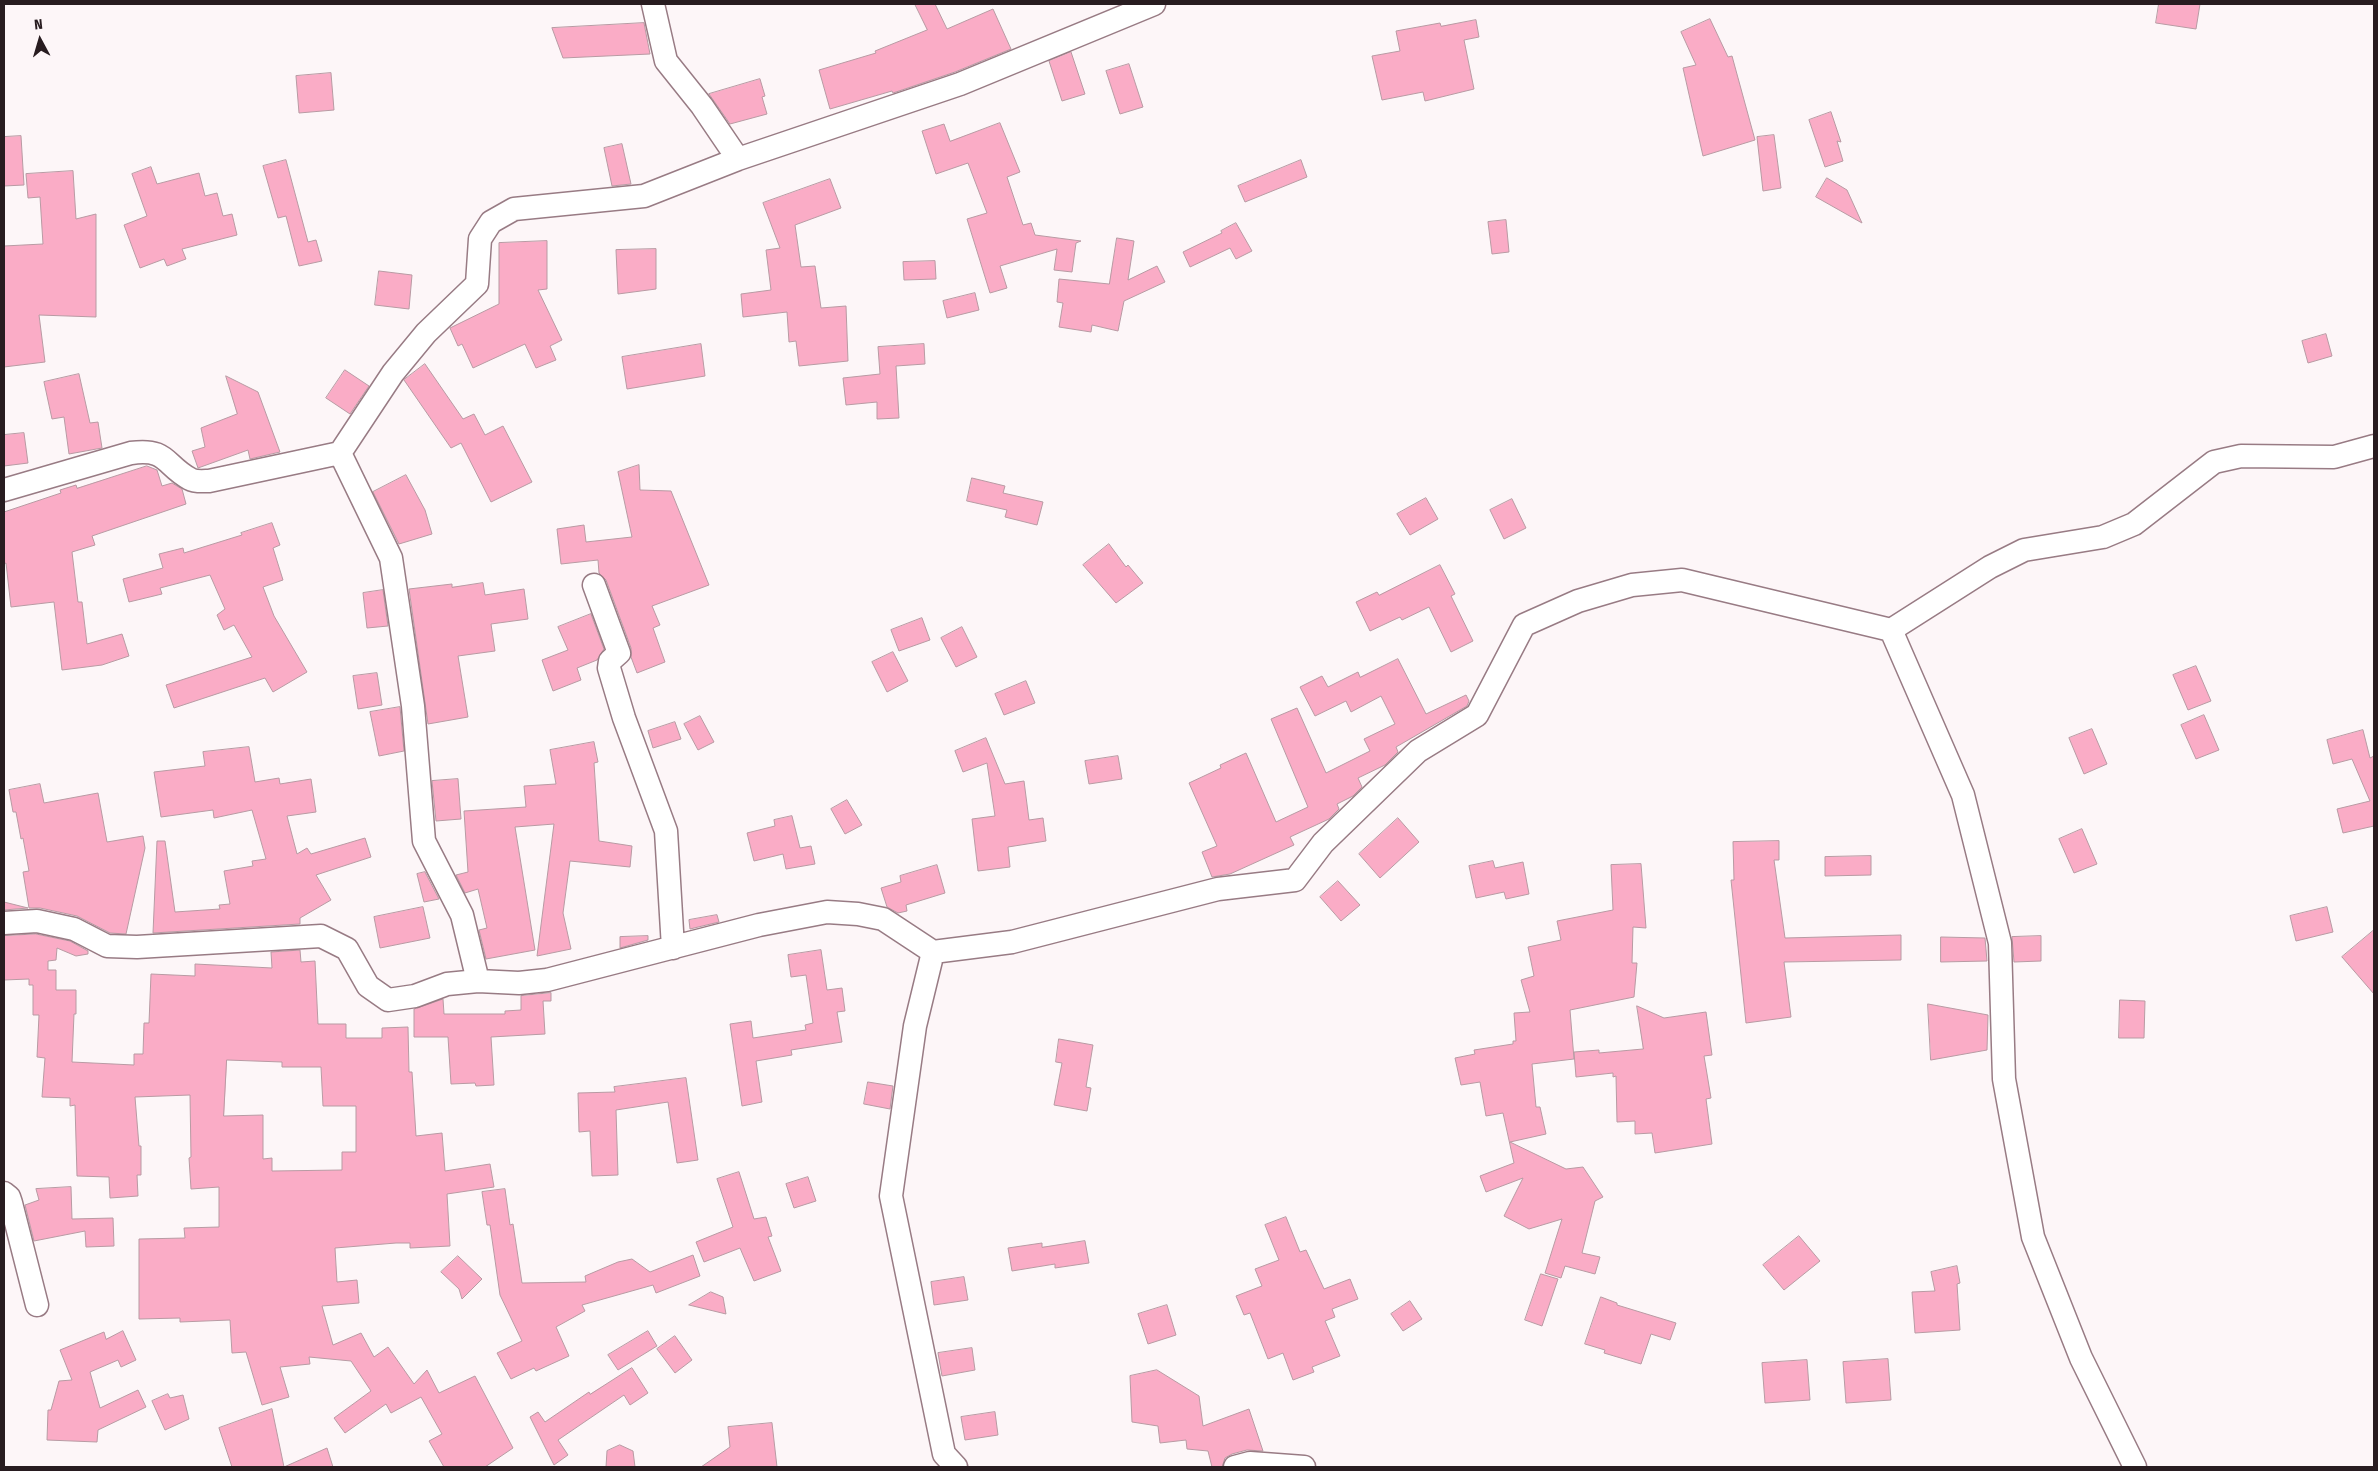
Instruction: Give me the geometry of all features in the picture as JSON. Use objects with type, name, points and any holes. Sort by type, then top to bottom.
[{"type":"street","points":[[653,4],[666,62],[702,106],[738,159]]},
{"type":"street","points":[[4,490],[131,453],[150,450],[166,459],[191,480],[210,481],[242,476],[340,454],[393,373],[426,333],[476,284],[480,239],[491,222],[514,209],[644,196],[738,159],[960,84],[1154,4]]},
{"type":"street","points":[[4,923],[37,922],[74,929],[107,946],[137,947],[322,936],[347,949],[368,986],[388,1000],[415,996],[447,984],[478,981],[519,983],[547,980],[759,925],[827,912],[858,914],[883,919],[933,952],[1012,942],[1218,890],[1295,880],[1323,843],[1418,751],[1477,715],[1524,625],[1578,601],[1632,585],[1682,580],[1892,630],[1990,567],[2024,550],[2103,537],[2134,524],[2214,462],[2241,456],[2334,456],[2374,446]]},
{"type":"street","points":[[340,454],[390,558],[413,706],[424,842],[462,915],[478,981]]},
{"type":"street","points":[[594,585],[619,653],[610,661],[609,668],[624,718],[666,832],[673,948]]},
{"type":"street","points":[[1892,630],[1964,795],[2000,943],[2004,1079],[2033,1237],[2081,1358],[2135,1467]]},
{"type":"street","points":[[933,952],[915,1026],[891,1196],[944,1454],[956,1467]]},
{"type":"street","points":[[4,1193],[9,1197],[11,1203],[38,1305]]},
{"type":"street","points":[[1235,1467],[1250,1463],[1304,1467]]},
{"type":"building","points":[[915,4],[935,4],[947,29],[993,9],[1011,49],[955,72],[893,93],[892,91],[830,109],[819,70],[876,53],[875,51],[927,30]]},
{"type":"building","points":[[2159,4],[2200,4],[2196,29],[2156,23]]},
{"type":"building","points":[[1710,19],[1728,57],[1732,56],[1755,140],[1703,156],[1683,68],[1696,65],[1681,32]]},
{"type":"building","points":[[1476,20],[1479,37],[1464,40],[1474,89],[1425,101],[1423,92],[1382,100],[1372,56],[1400,51],[1396,31],[1440,23],[1441,26]]},
{"type":"building","points":[[644,23],[650,54],[563,58],[552,28]]},
{"type":"building","points":[[1071,52],[1085,94],[1062,101],[1049,61]]},
{"type":"building","points":[[1129,64],[1143,107],[1120,114],[1106,71]]},
{"type":"building","points":[[331,73],[334,110],[299,113],[296,76]]},
{"type":"building","points":[[760,79],[765,96],[762,97],[767,114],[730,124],[709,94]]},
{"type":"building","points":[[1831,112],[1841,142],[1837,141],[1843,161],[1825,167],[1809,120]]},
{"type":"building","points":[[1000,123],[1020,172],[1007,177],[1023,225],[1031,223],[1035,235],[1081,241],[1076,243],[1072,272],[1054,270],[1057,249],[1000,266],[1007,288],[990,293],[967,219],[987,213],[968,163],[936,174],[922,131],[944,124],[950,141]]},
{"type":"building","points":[[1774,135],[1781,188],[1763,191],[1757,137]]},
{"type":"building","points":[[21,136],[24,185],[4,186],[4,137]]},
{"type":"building","points":[[622,144],[631,184],[612,186],[604,148]]},
{"type":"building","points":[[286,160],[308,242],[316,240],[322,261],[299,266],[286,216],[278,218],[263,166]]},
{"type":"building","points":[[1301,160],[1307,177],[1245,202],[1238,186]]},
{"type":"building","points":[[151,167],[157,184],[199,173],[205,196],[217,193],[223,216],[232,214],[237,235],[182,249],[186,259],[167,266],[164,259],[140,268],[124,225],[147,216],[132,174]]},
{"type":"building","points":[[73,171],[76,219],[96,214],[96,317],[39,315],[45,362],[4,367],[4,246],[43,244],[40,197],[28,198],[26,174]]},
{"type":"building","points":[[1827,178],[1847,190],[1862,223],[1816,197]]},
{"type":"building","points":[[830,179],[841,208],[795,225],[801,267],[815,266],[821,308],[846,306],[848,361],[799,366],[796,341],[789,342],[787,312],[743,317],[741,294],[771,290],[766,250],[780,248],[763,203]]},
{"type":"building","points":[[1506,220],[1509,252],[1492,254],[1488,222]]},
{"type":"building","points":[[1236,223],[1252,251],[1236,259],[1230,248],[1190,267],[1183,252],[1222,233],[1221,231]]},
{"type":"building","points":[[1117,238],[1134,241],[1128,280],[1157,266],[1165,282],[1124,301],[1118,331],[1092,325],[1091,332],[1059,327],[1063,303],[1057,302],[1059,279],[1109,284]]},
{"type":"building","points":[[547,241],[547,289],[538,290],[562,340],[550,346],[556,360],[536,368],[525,344],[473,368],[462,344],[458,346],[450,328],[499,304],[499,243]]},
{"type":"building","points":[[656,249],[656,289],[618,294],[616,250]]},
{"type":"building","points":[[935,261],[936,279],[904,280],[903,262]]},
{"type":"building","points":[[379,271],[412,275],[409,309],[375,305]]},
{"type":"building","points":[[975,293],[979,310],[947,318],[943,301]]},
{"type":"building","points":[[2326,334],[2332,356],[2308,363],[2302,341]]},
{"type":"building","points":[[701,344],[705,376],[627,389],[622,357]]},
{"type":"building","points":[[924,344],[925,364],[896,366],[899,418],[877,419],[877,402],[846,405],[843,378],[880,374],[878,347]]},
{"type":"building","points":[[425,364],[463,419],[474,414],[485,435],[503,426],[532,482],[491,502],[461,443],[451,448],[404,380]]},
{"type":"building","points":[[345,370],[369,386],[350,414],[326,398]]},
{"type":"building","points":[[79,374],[90,423],[98,422],[102,448],[69,454],[64,417],[52,419],[44,382]]},
{"type":"building","points":[[226,376],[258,392],[280,452],[250,459],[248,450],[198,468],[192,451],[205,447],[201,428],[237,414]]},
{"type":"building","points":[[24,433],[28,463],[4,466],[4,435]]},
{"type":"building","points":[[639,465],[640,490],[671,491],[709,585],[652,606],[660,625],[653,628],[665,662],[637,673],[631,657],[631,648],[606,580],[599,573],[598,560],[561,564],[557,529],[584,525],[586,542],[632,537],[618,472]]},
{"type":"building","points":[[147,466],[157,470],[162,486],[172,483],[182,489],[186,504],[92,536],[95,545],[72,552],[78,602],[82,602],[87,644],[122,634],[129,656],[102,665],[62,670],[54,602],[11,607],[6,563],[4,564],[4,512],[61,493],[60,490],[76,485],[77,488]]},
{"type":"building","points":[[406,475],[425,510],[432,534],[399,544],[373,492]]},
{"type":"building","points":[[972,478],[1005,486],[1003,493],[1043,502],[1037,525],[1005,517],[1007,510],[967,501]]},
{"type":"building","points":[[1426,498],[1438,519],[1410,535],[1397,514]]},
{"type":"building","points":[[1512,499],[1526,528],[1504,539],[1490,510]]},
{"type":"building","points":[[272,523],[280,545],[273,548],[283,580],[263,587],[274,616],[307,672],[273,692],[265,678],[174,708],[166,685],[252,657],[234,625],[224,630],[217,615],[225,609],[210,575],[160,588],[162,594],[129,602],[123,579],[163,568],[159,554],[183,548],[184,553],[242,535],[241,533]]},
{"type":"building","points":[[1109,544],[1126,567],[1128,565],[1143,583],[1116,603],[1083,565]]},
{"type":"building","points":[[1440,565],[1455,594],[1451,596],[1473,641],[1451,652],[1429,607],[1402,620],[1400,617],[1370,631],[1356,602],[1377,592],[1379,595]]},
{"type":"building","points":[[483,583],[485,595],[524,589],[528,619],[491,624],[495,651],[458,656],[468,717],[428,724],[409,589],[452,584],[452,587]]},
{"type":"building","points":[[383,590],[388,626],[367,628],[363,593]]},
{"type":"building","points":[[591,614],[604,649],[597,660],[577,668],[581,680],[553,691],[542,660],[568,650],[558,627]]},
{"type":"building","points":[[922,618],[930,640],[899,651],[891,630]]},
{"type":"building","points":[[962,627],[977,657],[956,667],[941,638]]},
{"type":"building","points":[[893,652],[908,681],[887,692],[872,662]]},
{"type":"building","points":[[1398,659],[1426,714],[1466,695],[1469,701],[1467,706],[1396,747],[1398,752],[1385,765],[1358,778],[1362,787],[1353,796],[1337,804],[1339,809],[1329,819],[1290,837],[1294,845],[1230,874],[1212,877],[1202,852],[1217,846],[1189,783],[1221,768],[1220,765],[1246,753],[1276,822],[1308,807],[1271,719],[1297,708],[1326,773],[1370,751],[1364,739],[1395,724],[1381,696],[1351,712],[1346,701],[1315,716],[1300,687],[1322,676],[1328,687],[1358,672],[1360,677]]},
{"type":"building","points":[[2196,666],[2211,701],[2188,710],[2173,675]]},
{"type":"building","points":[[377,673],[382,705],[358,709],[353,676]]},
{"type":"building","points":[[1026,681],[1035,703],[1004,715],[995,694]]},
{"type":"building","points":[[400,707],[404,751],[379,756],[370,712]]},
{"type":"building","points":[[2204,715],[2219,750],[2196,759],[2181,725]]},
{"type":"building","points":[[700,716],[714,742],[698,750],[684,724]]},
{"type":"building","points":[[675,722],[681,739],[653,748],[648,731]]},
{"type":"building","points":[[2092,729],[2107,764],[2084,774],[2069,738]]},
{"type":"building","points":[[2363,730],[2370,758],[2374,756],[2374,826],[2343,833],[2337,809],[2370,801],[2352,759],[2333,764],[2327,740]]},
{"type":"building","points":[[986,738],[1005,784],[1024,781],[1029,820],[1043,818],[1046,841],[1008,847],[1010,867],[978,871],[972,819],[995,816],[987,763],[963,772],[955,751]]},
{"type":"building","points":[[594,742],[598,762],[594,763],[599,841],[632,846],[630,867],[570,861],[563,913],[571,949],[537,956],[554,824],[515,827],[535,950],[486,959],[479,930],[487,928],[478,889],[465,893],[456,875],[468,872],[464,811],[526,807],[524,786],[556,784],[550,750]]},
{"type":"building","points":[[249,747],[255,782],[279,778],[280,784],[311,779],[316,812],[287,816],[297,854],[307,848],[311,854],[365,838],[371,857],[316,875],[331,900],[300,918],[300,924],[153,933],[157,841],[165,841],[175,912],[220,909],[219,905],[230,904],[224,871],[253,866],[252,861],[266,859],[252,810],[214,818],[213,810],[161,817],[154,772],[205,766],[203,752]]},
{"type":"building","points":[[1118,756],[1122,779],[1089,784],[1085,761]]},
{"type":"building","points":[[458,779],[461,819],[436,821],[432,781]]},
{"type":"building","points":[[40,784],[44,803],[98,793],[107,842],[143,836],[145,848],[126,934],[110,933],[77,916],[40,908],[29,908],[23,872],[29,871],[23,838],[21,839],[16,812],[13,812],[9,790]]},
{"type":"building","points":[[847,800],[862,825],[845,834],[831,809]]},
{"type":"building","points":[[792,816],[800,848],[811,846],[815,864],[786,869],[783,854],[754,861],[747,833],[775,826],[774,820]]},
{"type":"building","points":[[1398,818],[1419,842],[1380,878],[1359,854]]},
{"type":"building","points":[[2082,829],[2097,864],[2074,873],[2059,839]]},
{"type":"building","points":[[1779,841],[1779,860],[1774,860],[1785,938],[1901,935],[1901,960],[1784,962],[1791,1017],[1746,1023],[1731,880],[1734,880],[1733,842]]},
{"type":"building","points":[[1871,856],[1871,875],[1825,876],[1825,857]]},
{"type":"building","points":[[1493,861],[1495,868],[1523,862],[1529,894],[1506,899],[1504,892],[1476,898],[1469,866]]},
{"type":"building","points":[[1641,864],[1646,928],[1633,927],[1632,963],[1637,963],[1634,997],[1570,1010],[1574,1059],[1532,1064],[1536,1107],[1540,1107],[1546,1134],[1510,1142],[1566,1169],[1583,1167],[1603,1197],[1595,1201],[1582,1253],[1600,1257],[1595,1274],[1565,1266],[1561,1278],[1545,1273],[1562,1219],[1529,1229],[1504,1216],[1523,1178],[1486,1192],[1480,1176],[1514,1163],[1503,1113],[1486,1116],[1480,1082],[1461,1085],[1455,1058],[1475,1054],[1474,1050],[1513,1044],[1513,1041],[1516,1041],[1514,1013],[1530,1012],[1521,980],[1534,976],[1528,947],[1561,940],[1557,921],[1613,910],[1611,865]]},
{"type":"building","points":[[937,865],[945,893],[906,905],[907,911],[898,913],[887,907],[881,888],[901,882],[900,876]]},
{"type":"building","points":[[425,872],[439,899],[424,902],[417,874]]},
{"type":"building","points":[[1338,881],[1360,905],[1341,921],[1320,897]]},
{"type":"building","points":[[4,902],[28,908],[4,910]]},
{"type":"building","points":[[423,907],[430,938],[380,948],[374,917]]},
{"type":"building","points":[[2327,907],[2333,932],[2296,941],[2290,916]]},
{"type":"building","points":[[717,915],[719,922],[690,929],[689,920]]},
{"type":"building","points":[[2374,930],[2374,994],[2342,957]]},
{"type":"building","points":[[36,934],[70,941],[88,951],[88,954],[76,956],[57,948],[56,960],[48,961],[48,970],[56,970],[56,990],[76,990],[72,1062],[134,1065],[134,1054],[143,1054],[144,1023],[149,1023],[151,974],[195,976],[195,964],[272,968],[271,952],[300,950],[301,962],[315,961],[318,1024],[346,1024],[346,1038],[382,1038],[382,1028],[408,1027],[409,1072],[412,1072],[416,1136],[442,1133],[445,1171],[490,1164],[494,1187],[447,1194],[450,1246],[410,1248],[410,1243],[396,1243],[335,1248],[337,1282],[357,1280],[359,1303],[322,1306],[333,1345],[361,1333],[374,1357],[388,1347],[414,1384],[427,1370],[439,1393],[475,1376],[513,1448],[485,1467],[444,1467],[429,1441],[442,1434],[421,1397],[391,1413],[386,1404],[345,1433],[334,1418],[371,1391],[351,1361],[309,1357],[310,1364],[280,1367],[289,1397],[262,1405],[246,1352],[232,1353],[230,1320],[180,1322],[180,1318],[139,1319],[139,1239],[185,1238],[184,1228],[219,1227],[219,1187],[191,1189],[189,1158],[191,1157],[190,1095],[135,1097],[139,1146],[141,1146],[141,1175],[137,1175],[138,1196],[110,1198],[109,1177],[77,1176],[75,1105],[70,1106],[70,1098],[42,1097],[45,1058],[37,1057],[39,1015],[33,1015],[33,985],[29,985],[29,979],[4,980],[4,936]],"holes":[[[227,1060],[282,1062],[282,1067],[321,1067],[323,1106],[356,1106],[356,1152],[342,1152],[342,1170],[272,1171],[272,1158],[263,1159],[263,1115],[224,1116]]]},
{"type":"building","points":[[648,936],[648,940],[620,948],[620,937]]},
{"type":"building","points":[[2041,936],[2041,961],[2014,962],[2012,937]]},
{"type":"building","points":[[1941,937],[1985,938],[1987,961],[1941,962]]},
{"type":"building","points":[[821,950],[827,990],[842,988],[845,1011],[837,1012],[842,1042],[791,1050],[792,1055],[756,1061],[762,1102],[742,1106],[730,1024],[751,1021],[753,1038],[806,1030],[805,1025],[813,1023],[806,975],[791,977],[788,955]]},
{"type":"building","points":[[551,993],[551,1001],[543,1001],[545,1034],[491,1037],[494,1085],[476,1086],[475,1083],[451,1084],[448,1037],[414,1037],[414,1009],[443,999],[444,1014],[505,1014],[505,1011],[521,1010],[521,996]]},
{"type":"building","points":[[2120,1000],[2145,1001],[2144,1038],[2119,1038]]},
{"type":"building","points":[[1928,1004],[1988,1015],[1987,1050],[1931,1060]]},
{"type":"building","points":[[1637,1006],[1664,1018],[1706,1012],[1712,1055],[1704,1056],[1711,1098],[1706,1099],[1712,1144],[1655,1153],[1652,1133],[1635,1134],[1635,1121],[1617,1122],[1616,1076],[1613,1077],[1613,1073],[1576,1077],[1574,1052],[1599,1050],[1599,1053],[1643,1049]]},
{"type":"building","points":[[1059,1039],[1093,1045],[1086,1087],[1091,1088],[1087,1111],[1054,1105],[1062,1063],[1056,1062]]},
{"type":"building","points":[[686,1078],[698,1160],[677,1163],[668,1102],[616,1110],[618,1175],[592,1176],[590,1131],[579,1132],[578,1093],[615,1092],[614,1087]]},
{"type":"building","points":[[868,1082],[893,1086],[890,1109],[864,1104]]},
{"type":"building","points":[[739,1172],[754,1219],[766,1217],[772,1236],[768,1237],[781,1271],[754,1281],[740,1248],[704,1262],[696,1242],[733,1227],[717,1179]]},
{"type":"building","points":[[808,1177],[816,1201],[794,1208],[786,1184]]},
{"type":"building","points":[[71,1187],[72,1219],[113,1218],[114,1246],[86,1247],[85,1231],[34,1241],[25,1205],[39,1200],[36,1189]]},
{"type":"building","points":[[505,1189],[510,1225],[513,1224],[522,1283],[586,1282],[585,1276],[618,1262],[632,1259],[650,1272],[693,1255],[700,1276],[656,1293],[653,1285],[582,1305],[585,1311],[556,1327],[569,1356],[536,1371],[534,1368],[511,1379],[497,1353],[522,1341],[500,1295],[490,1225],[487,1225],[482,1192]]},
{"type":"building","points":[[1286,1217],[1300,1252],[1306,1250],[1324,1289],[1350,1279],[1358,1299],[1332,1309],[1335,1317],[1325,1321],[1340,1356],[1312,1367],[1314,1372],[1293,1380],[1283,1353],[1268,1359],[1250,1313],[1244,1315],[1236,1296],[1262,1286],[1255,1269],[1279,1260],[1265,1225]]},
{"type":"building","points":[[1799,1236],[1820,1261],[1784,1290],[1763,1265]]},
{"type":"building","points":[[1085,1241],[1089,1263],[1055,1268],[1055,1264],[1012,1271],[1008,1248],[1042,1243],[1042,1247]]},
{"type":"building","points":[[458,1256],[482,1279],[462,1299],[459,1289],[441,1272]]},
{"type":"building","points":[[1957,1266],[1960,1283],[1957,1284],[1960,1330],[1915,1333],[1912,1292],[1935,1291],[1931,1272]]},
{"type":"building","points":[[1541,1274],[1558,1279],[1542,1326],[1525,1320]]},
{"type":"building","points":[[964,1277],[968,1300],[934,1305],[931,1282]]},
{"type":"building","points":[[711,1292],[723,1297],[726,1314],[689,1305]]},
{"type":"building","points":[[1601,1297],[1617,1303],[1617,1305],[1676,1323],[1670,1340],[1651,1334],[1641,1364],[1604,1353],[1605,1350],[1585,1344]]},
{"type":"building","points":[[1410,1301],[1422,1319],[1403,1331],[1391,1314]]},
{"type":"building","points":[[1167,1305],[1176,1335],[1148,1344],[1138,1314]]},
{"type":"building","points":[[123,1331],[136,1360],[121,1367],[118,1360],[90,1372],[100,1408],[138,1390],[146,1407],[98,1430],[97,1442],[47,1440],[48,1410],[51,1410],[59,1381],[72,1380],[60,1350],[104,1332],[106,1339]]},
{"type":"building","points":[[648,1331],[657,1346],[618,1370],[608,1355]]},
{"type":"building","points":[[675,1336],[692,1360],[675,1373],[657,1349]]},
{"type":"building","points":[[972,1348],[975,1370],[942,1376],[938,1353]]},
{"type":"building","points":[[1888,1359],[1891,1400],[1846,1403],[1843,1362]]},
{"type":"building","points":[[1807,1360],[1810,1400],[1765,1403],[1762,1363]]},
{"type":"building","points":[[632,1368],[648,1393],[630,1405],[624,1395],[558,1440],[568,1455],[554,1465],[530,1417],[538,1412],[545,1422],[589,1392],[590,1394]]},
{"type":"building","points":[[1157,1370],[1199,1396],[1203,1426],[1249,1409],[1263,1451],[1247,1450],[1232,1454],[1225,1458],[1222,1467],[1212,1467],[1208,1451],[1187,1449],[1186,1440],[1160,1443],[1158,1426],[1132,1422],[1130,1376]]},
{"type":"building","points":[[168,1394],[170,1398],[183,1395],[189,1419],[165,1430],[152,1401]]},
{"type":"building","points":[[272,1409],[284,1467],[232,1467],[219,1428]]},
{"type":"building","points":[[995,1412],[998,1435],[965,1440],[961,1417]]},
{"type":"building","points":[[772,1423],[777,1467],[701,1467],[730,1447],[728,1427]]},
{"type":"building","points":[[620,1445],[633,1451],[635,1467],[606,1467],[607,1451]]},
{"type":"building","points":[[327,1448],[333,1467],[284,1467]]}]
